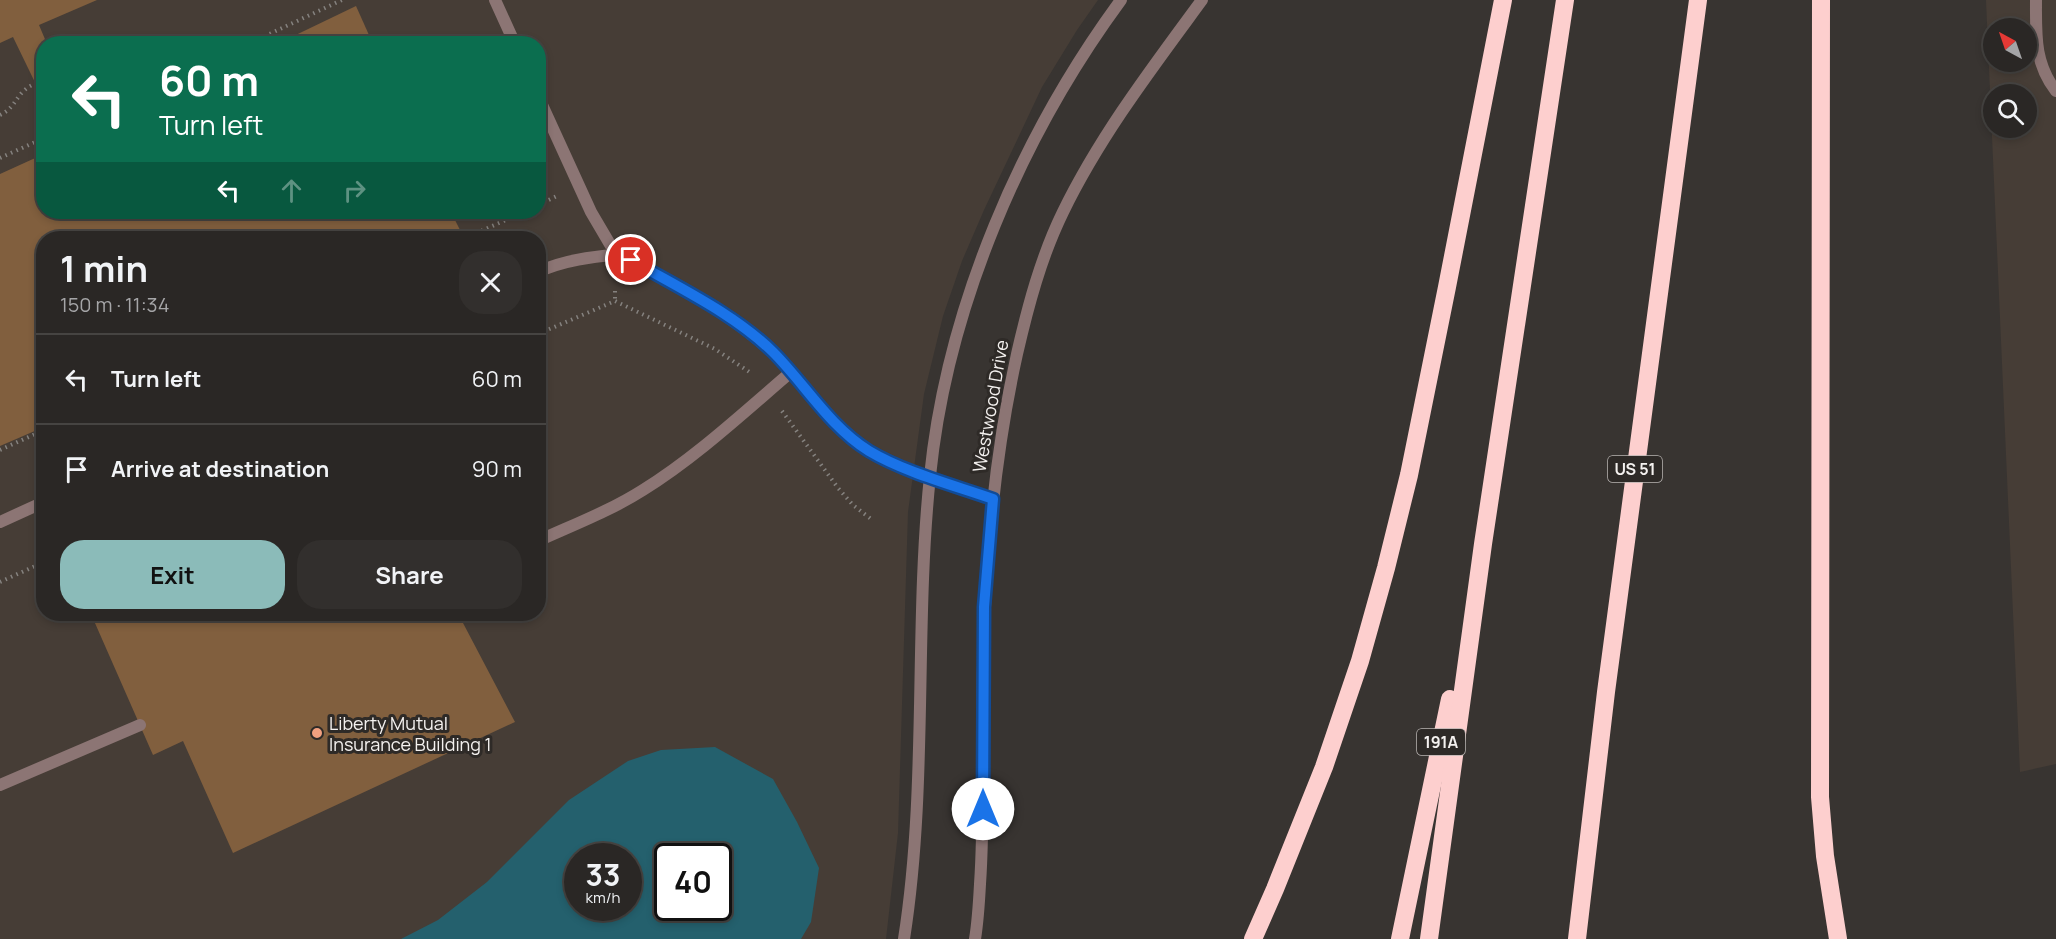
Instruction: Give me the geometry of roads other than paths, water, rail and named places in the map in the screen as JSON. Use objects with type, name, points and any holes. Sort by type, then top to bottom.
[{"type":"highway","points":[[1253,939],[1282,874],[1324,767],[1360,661],[1386,568],[1409,475],[1503,0]]},
{"type":"highway","points":[[1429,939],[1483,544],[1565,0]]},
{"type":"highway","name":"US 51","points":[[1577,939],[1606,693],[1698,0]]},
{"type":"highway","points":[[1821,0],[1820,797],[1825,856],[1838,933]]},
{"type":"highway","name":"191A","points":[[1400,939],[1483,544]]},
{"type":"street","points":[[495,0],[511,36]]},
{"type":"street","points":[[904,939],[915,836],[923,590],[930,477],[938,410],[962,318],[1011,184],[1081,59],[1120,0]]},
{"type":"street","name":"Westwood Drive","points":[[975,939],[983,846],[986,572],[993,499],[1013,373],[1024,322],[1048,246],[1063,212],[1123,110],[1202,0]]},
{"type":"street","points":[[2036,0],[2036,43],[2045,77],[2056,91]]},
{"type":"street","points":[[546,114],[591,212],[611,246],[620,254],[723,313],[772,351],[854,441],[876,455],[993,499]]},
{"type":"street","points":[[546,268],[581,258],[620,254]]},
{"type":"street","points":[[546,537],[620,503],[655,483],[712,439],[791,372]]},
{"type":"street","points":[[0,522],[36,506]]},
{"type":"street","points":[[0,785],[140,725]]},
{"type":"water","points":[[715,747],[773,779],[819,868],[811,922],[801,939],[401,939],[438,920],[487,882],[569,800],[628,761],[661,750]]},
{"type":"place","name":"Liberty Mutual Insurance Building 1","points":[[317,733]]}]
